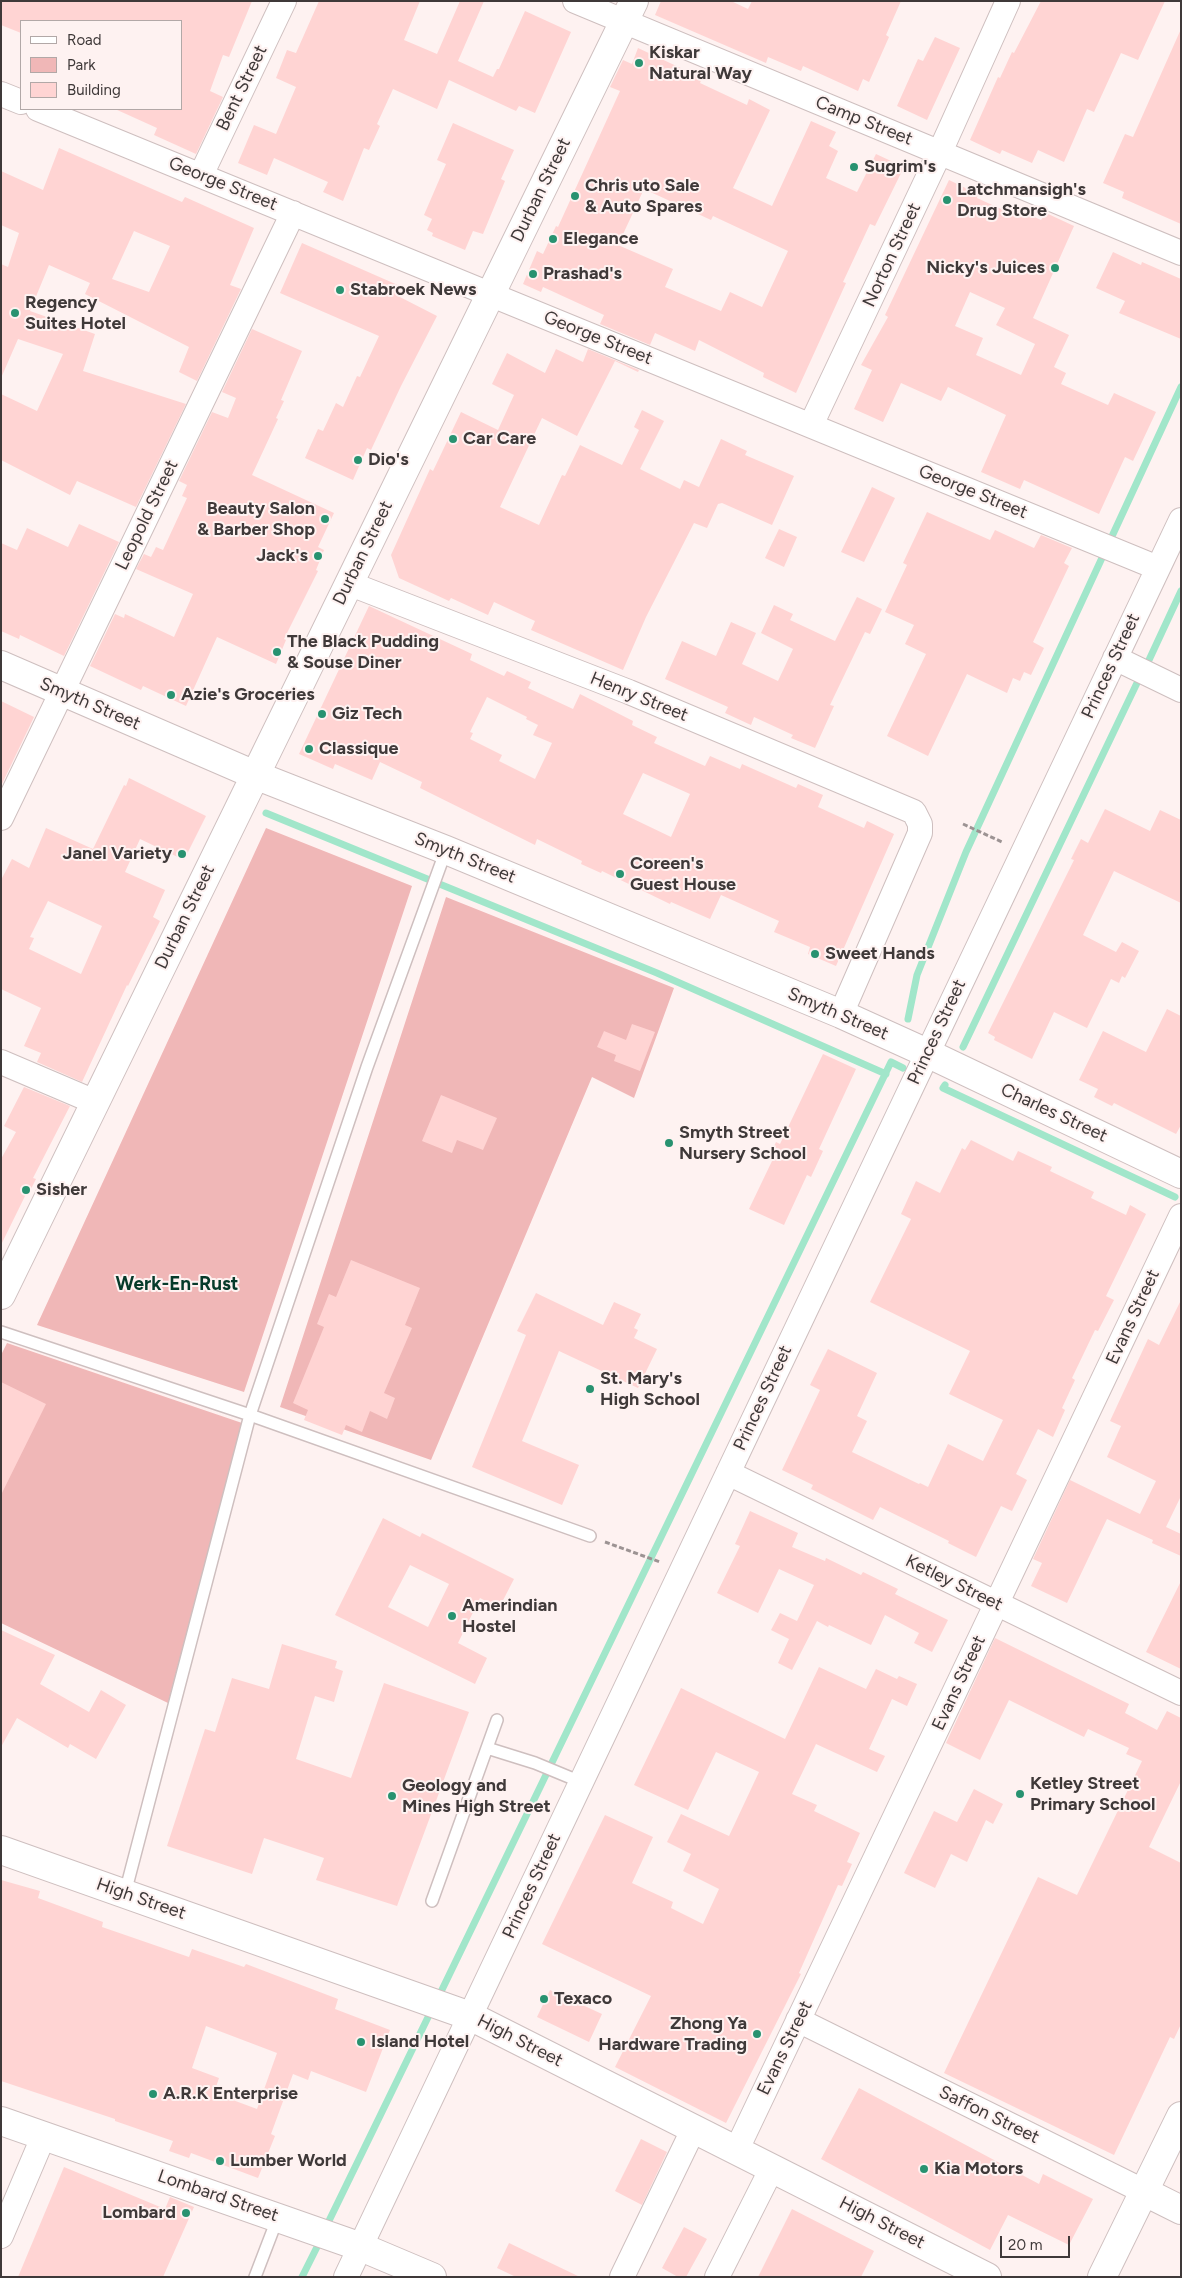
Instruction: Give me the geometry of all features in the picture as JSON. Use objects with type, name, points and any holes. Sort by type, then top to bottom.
[{"type":"main road","name":"Durban Street","points":[[1,1295],[628,12]]},
{"type":"main road","name":"Smyth Street","points":[[1,665],[255,775],[446,850],[841,1014],[928,1053]]},
{"type":"main road","name":"Charles Street","points":[[928,1053],[1181,1174]]},
{"type":"main road","name":"High Street","points":[[1,1850],[470,2016],[987,2277]]},
{"type":"main road","points":[[1102,2277],[1181,2116]]},
{"type":"main road","name":"Lombard Street","points":[[1,2121],[361,2247],[432,2277]]},
{"type":"main road","name":"Saffon Street","points":[[1144,2192],[1181,2210]]},
{"type":"street","name":"Bent Street","points":[[201,175],[284,1]]},
{"type":"street","name":"Camp Street","points":[[575,1],[628,12],[940,152],[1181,254]]},
{"type":"street","name":"Norton Street","points":[[811,425],[940,152],[1008,1]]},
{"type":"street","points":[[1,94],[20,102]]},
{"type":"street","name":"George Street","points":[[40,110],[1158,568]]},
{"type":"street","name":"Leopold Street","points":[[1,818],[293,212]]},
{"type":"street","name":"Princes Street","points":[[346,2277],[470,2016],[570,1778],[728,1473],[1181,520]]},
{"type":"street","name":"Henry Street","points":[[348,583],[629,692],[914,812],[920,824],[920,833],[841,1014]]},
{"type":"street","points":[[1115,658],[1181,690]]},
{"type":"street","points":[[1,1062],[95,1102]]},
{"type":"street","name":"Evans Street","points":[[736,2149],[1181,1216]]},
{"type":"street","name":"Ketley Street","points":[[728,1473],[1181,1693]]},
{"type":"street","name":"Saffon Street","points":[[798,2020],[1144,2192]]},
{"type":"street","points":[[622,2277],[694,2128]]},
{"type":"street","points":[[1,2236],[44,2135]]},
{"type":"street","points":[[717,2277],[772,2168]]},
{"type":"lane","points":[[125,1893],[250,1415],[367,1067],[446,850]]},
{"type":"lane","points":[[1,1332],[250,1415],[590,1536]]},
{"type":"lane","points":[[432,1901],[497,1720]]},
{"type":"lane","points":[[487,1748],[535,1763],[570,1778]]},
{"type":"lane","points":[[254,2277],[278,2217]]},
{"type":"path","points":[[963,824],[991,837]]},
{"type":"path","points":[[590,1536],[662,1563]]},
{"type":"green space","points":[[266,828],[412,886],[244,1392],[37,1325]]},
{"type":"green space","points":[[446,897],[674,988],[634,1098],[592,1077],[431,1460],[280,1407]]},
{"type":"green space","points":[[7,1343],[242,1423],[168,1703],[1,1623],[1,1355]]},
{"type":"building","points":[[1,1],[252,1],[229,57],[223,55],[210,91],[223,97],[196,154],[154,135],[157,128],[117,110],[182,110],[182,20],[20,20],[20,33],[1,25]]},
{"type":"building","points":[[319,1],[420,1],[404,40],[437,54],[460,1],[484,1],[458,61],[493,77],[497,69],[499,69],[525,11],[571,32],[535,113],[519,106],[516,111],[449,80],[437,109],[393,89],[377,124],[380,126],[369,150],[364,148],[343,201],[323,192],[328,182],[274,158],[267,175],[238,163],[254,125],[276,134],[296,87],[276,78],[287,50],[296,53]]},
{"type":"building","points":[[661,1],[731,1],[748,9],[752,1],[901,1],[886,35],[889,37],[869,82],[863,79],[858,91],[803,66],[801,71],[768,57],[766,63],[655,15]]},
{"type":"building","points":[[1041,1],[1165,1],[1138,60],[1121,53],[1094,112],[1087,109],[1064,162],[1038,150],[1032,163],[1002,150],[1000,154],[970,140],[998,77],[1000,78],[1012,52],[1014,53]]},
{"type":"building","points":[[1181,29],[1181,224],[1122,198],[1124,192],[1103,183],[1125,134],[1133,137]]},
{"type":"building","points":[[935,37],[960,48],[927,120],[897,106],[918,59],[923,61]]},
{"type":"building","points":[[638,48],[702,78],[700,83],[747,105],[749,99],[770,110],[733,188],[772,206],[811,121],[836,132],[829,146],[838,151],[826,178],[857,192],[876,154],[904,167],[875,226],[870,224],[843,282],[846,283],[796,393],[763,377],[764,373],[699,340],[695,351],[655,333],[650,345],[600,324],[604,315],[543,287],[541,292],[523,284],[537,251],[543,254],[556,226],[558,227],[620,91],[610,87],[623,60],[632,64]],"holes":[[[644,189],[711,220],[713,216],[788,251],[762,307],[730,292],[721,311],[665,287],[673,269],[618,245]]]},
{"type":"building","points":[[453,123],[514,150],[501,179],[505,181],[483,234],[473,231],[465,250],[432,236],[433,233],[427,230],[432,219],[424,215],[446,164],[437,160]]},
{"type":"building","points":[[59,148],[182,202],[185,197],[254,228],[230,285],[241,289],[197,381],[179,372],[189,347],[85,294],[90,283],[49,265],[30,311],[95,334],[83,371],[186,404],[136,507],[77,481],[70,495],[1,460],[1,394],[37,411],[63,354],[18,339],[1,378],[1,264],[8,267],[19,233],[1,225],[1,171],[43,190]],"holes":[[[134,231],[170,246],[149,292],[112,279]]]},
{"type":"building","points":[[949,180],[978,194],[977,198],[1014,215],[1017,209],[1041,220],[1046,213],[1074,226],[1033,318],[1069,335],[1054,367],[1066,373],[1061,384],[1108,405],[1114,393],[1156,412],[1133,461],[1125,457],[1099,514],[1024,480],[1020,489],[981,472],[1006,415],[948,387],[941,401],[901,383],[883,422],[854,409],[872,370],[861,365],[888,317],[885,315]],"holes":[[[970,292],[1005,308],[996,325],[1035,344],[1021,375],[976,355],[983,338],[955,326]]]},
{"type":"building","points":[[302,243],[400,286],[396,295],[437,316],[371,450],[367,448],[353,480],[305,458],[318,429],[323,431],[336,403],[343,407],[357,376],[360,377],[379,336],[280,293]]},
{"type":"building","points":[[1113,252],[1141,265],[1142,262],[1181,279],[1181,339],[1119,313],[1125,301],[1096,288]]},
{"type":"building","points":[[252,329],[302,351],[281,400],[284,401],[276,418],[278,419],[252,475],[334,513],[318,547],[324,550],[316,570],[318,571],[284,639],[286,640],[276,664],[217,637],[186,706],[143,686],[141,690],[90,666],[115,614],[124,618],[125,614],[174,637],[193,594],[136,569],[144,554],[151,557],[156,547],[163,550],[187,498],[182,496],[187,485],[179,481],[212,412],[228,418],[236,398],[222,392]]},
{"type":"building","points":[[556,349],[583,362],[588,349],[639,370],[638,372],[615,361],[577,436],[542,418],[500,507],[539,525],[562,475],[565,476],[580,445],[622,465],[639,430],[634,427],[642,410],[664,421],[640,469],[680,489],[684,480],[699,487],[721,439],[747,451],[745,455],[794,476],[772,525],[722,503],[718,504],[707,528],[694,523],[646,617],[623,670],[531,630],[535,621],[494,602],[488,615],[451,598],[449,601],[399,578],[391,555],[430,469],[433,471],[461,412],[498,430],[514,395],[492,384],[507,353],[545,373]]},
{"type":"building","points":[[872,487],[895,498],[864,562],[841,552]]},
{"type":"building","points":[[927,512],[990,540],[995,530],[1034,548],[1041,535],[1072,548],[1064,563],[1069,566],[1033,642],[1044,648],[1031,675],[1024,672],[1020,681],[1013,678],[1007,693],[967,674],[928,756],[887,736],[926,654],[905,644],[914,625],[885,612],[907,565],[903,563]]},
{"type":"building","points":[[79,524],[119,542],[64,656],[20,635],[19,639],[1,631],[1,543],[17,550],[27,528],[68,547]]},
{"type":"building","points":[[779,529],[797,537],[784,567],[765,558]]},
{"type":"building","points":[[857,597],[882,609],[870,634],[865,632],[830,705],[834,706],[815,748],[791,738],[793,735],[754,717],[751,725],[725,713],[728,707],[665,679],[682,641],[716,656],[731,622],[756,633],[742,664],[778,681],[793,649],[761,633],[774,605],[793,614],[790,620],[835,641]]},
{"type":"building","points":[[369,606],[472,654],[470,660],[504,676],[507,671],[531,682],[528,688],[573,709],[580,694],[633,721],[632,725],[657,737],[654,743],[705,766],[710,756],[740,769],[742,764],[796,788],[798,784],[823,795],[818,807],[864,828],[867,821],[894,834],[836,966],[808,954],[810,947],[774,932],[779,921],[721,895],[710,919],[671,902],[670,904],[602,871],[601,873],[581,864],[582,861],[537,839],[535,845],[420,788],[422,782],[380,762],[372,780],[335,764],[333,769],[299,754]],"holes":[[[487,697],[527,717],[526,719],[538,725],[533,735],[552,743],[535,779],[499,761],[502,755],[470,739],[473,733],[470,732]],[[643,773],[690,794],[671,837],[623,814]]]},
{"type":"building","points":[[1,701],[34,717],[1,786]]},
{"type":"building","points":[[129,778],[206,816],[184,860],[140,839],[125,872],[165,890],[153,917],[160,921],[127,985],[82,1082],[37,1062],[41,1053],[24,1046],[41,1008],[1,989],[1,880],[12,859],[29,868],[46,828],[93,849],[124,785],[126,786]],"holes":[[[48,901],[102,926],[81,974],[29,949],[34,938],[30,937]]]},
{"type":"building","points":[[1105,809],[1150,831],[1160,810],[1181,820],[1181,903],[1114,871],[1083,935],[1116,952],[1122,942],[1139,951],[1125,978],[1122,976],[1119,983],[1111,979],[1087,1028],[1054,1012],[1032,1059],[994,1040],[995,1037],[988,1033],[1074,860],[1071,859],[1081,839],[1088,843]]},
{"type":"building","points":[[1167,1009],[1181,1016],[1181,1125],[1176,1134],[1114,1103],[1112,1106],[1094,1097],[1098,1089],[1079,1080],[1103,1031],[1146,1052]]},
{"type":"building","points":[[632,1024],[655,1032],[640,1071],[614,1061],[616,1055],[597,1047],[604,1031],[626,1040]]},
{"type":"building","points":[[823,1054],[856,1069],[819,1149],[823,1151],[811,1177],[807,1175],[784,1225],[749,1209],[772,1161],[768,1159],[776,1142],[780,1144]]},
{"type":"building","points":[[24,1087],[70,1106],[33,1178],[36,1179],[28,1195],[26,1194],[1,1245],[1,1159],[16,1132],[4,1126]]},
{"type":"building","points":[[441,1095],[497,1118],[483,1150],[457,1140],[452,1153],[422,1141]]},
{"type":"building","points":[[971,1140],[1013,1161],[1018,1151],[1052,1167],[1050,1171],[1094,1192],[1091,1198],[1126,1215],[1130,1205],[1146,1214],[1106,1296],[1114,1300],[1098,1331],[1095,1330],[1072,1378],[1075,1380],[1062,1408],[1065,1410],[1053,1437],[1038,1429],[1016,1474],[1027,1480],[1012,1511],[1001,1506],[976,1557],[948,1543],[949,1541],[880,1507],[873,1520],[811,1489],[813,1485],[782,1470],[820,1390],[810,1385],[828,1349],[877,1373],[857,1416],[867,1421],[852,1452],[928,1487],[948,1444],[983,1461],[1003,1420],[949,1394],[970,1351],[870,1302],[911,1219],[901,1214],[916,1181],[940,1193],[962,1148],[965,1150]]},
{"type":"building","points":[[351,1260],[420,1288],[405,1325],[412,1328],[384,1393],[395,1398],[387,1419],[370,1411],[362,1432],[346,1425],[342,1435],[304,1420],[308,1410],[293,1403],[324,1327],[317,1324],[329,1294],[336,1297]]},
{"type":"building","points":[[536,1293],[603,1325],[614,1302],[641,1314],[634,1328],[638,1330],[634,1338],[657,1349],[638,1388],[559,1351],[522,1441],[579,1465],[562,1505],[472,1467],[526,1335],[517,1331]]},
{"type":"building","points":[[1181,1300],[1181,1496],[1166,1527],[1181,1534],[1181,1556],[1152,1543],[1153,1540],[1107,1519],[1067,1603],[1031,1586],[1042,1563],[1033,1559],[1070,1480],[1140,1514],[1156,1481],[1107,1457],[1121,1426],[1110,1421],[1148,1339],[1159,1345]]},
{"type":"building","points":[[1,1382],[46,1404],[1,1495]]},
{"type":"building","points":[[750,1511],[798,1533],[792,1547],[825,1561],[826,1558],[861,1575],[863,1572],[898,1589],[895,1594],[948,1620],[932,1652],[914,1643],[919,1633],[885,1615],[871,1645],[817,1621],[792,1670],[778,1663],[789,1639],[771,1630],[780,1613],[797,1621],[814,1585],[779,1569],[758,1613],[717,1593],[740,1546],[735,1544]]},
{"type":"building","name":"Amerindian Hostel","points":[[383,1518],[420,1537],[422,1533],[514,1579],[499,1608],[480,1598],[458,1643],[487,1658],[475,1684],[335,1615]],"holes":[[[410,1565],[449,1584],[428,1627],[388,1607]]]},
{"type":"building","points":[[1181,1581],[1181,1669],[1146,1652]]},
{"type":"building","points":[[1,1630],[55,1655],[40,1684],[89,1712],[101,1690],[126,1705],[96,1759],[70,1744],[68,1748],[17,1718],[1,1747]]},
{"type":"building","points":[[995,1638],[1129,1704],[1125,1713],[1157,1730],[1167,1711],[1181,1718],[1181,1781],[1149,1847],[1181,1863],[1181,2024],[1174,2039],[1170,2037],[1114,2155],[944,2073],[1038,1877],[1077,1895],[1142,1761],[1126,1754],[1129,1748],[1088,1729],[1084,1737],[1009,1700],[980,1760],[946,1743]]},
{"type":"building","points":[[282,1644],[337,1661],[335,1668],[343,1671],[334,1702],[315,1696],[296,1759],[351,1778],[384,1683],[469,1712],[397,1906],[316,1880],[324,1858],[264,1838],[252,1874],[167,1846],[205,1729],[215,1732],[232,1678],[269,1689]]},
{"type":"building","points":[[819,1667],[866,1689],[876,1669],[897,1679],[899,1676],[917,1684],[907,1706],[892,1699],[869,1749],[885,1756],[877,1772],[816,1744],[792,1794],[817,1805],[814,1811],[860,1833],[847,1862],[852,1864],[842,1886],[838,1885],[799,1973],[801,1974],[726,2123],[615,2067],[651,1996],[542,1944],[605,1815],[653,1837],[632,1883],[673,1902],[671,1908],[703,1924],[719,1889],[683,1871],[691,1854],[667,1842],[681,1814],[729,1836],[759,1772],[716,1752],[688,1810],[634,1785],[681,1688],[785,1739]]},
{"type":"building","points":[[974,1789],[1003,1804],[993,1824],[986,1820],[967,1862],[951,1854],[935,1888],[904,1873],[934,1811],[957,1822]]},
{"type":"building","points":[[1,1880],[40,1891],[38,1898],[103,1922],[102,1927],[189,1957],[192,1949],[244,1967],[246,1964],[338,1999],[335,2009],[390,2030],[366,2092],[311,2071],[308,2080],[293,2074],[271,2134],[275,2136],[258,2178],[191,2153],[189,2158],[169,2151],[173,2141],[115,2121],[115,2119],[1,2081]],"holes":[[[206,2026],[277,2053],[257,2109],[214,2093],[219,2078],[192,2068]]]},
{"type":"building","points":[[550,1990],[602,2014],[589,2042],[537,2017]]},
{"type":"building","name":"Kia Motors","points":[[859,2088],[1039,2184],[1043,2174],[1093,2199],[1069,2245],[1008,2215],[990,2250],[821,2159]]},
{"type":"building","points":[[641,2139],[667,2152],[642,2205],[615,2191]]},
{"type":"building","points":[[64,2167],[165,2209],[170,2197],[194,2207],[163,2277],[18,2277]]},
{"type":"building","points":[[792,2209],[874,2251],[861,2277],[758,2277]]},
{"type":"building","points":[[684,2227],[707,2239],[686,2277],[678,2277],[662,2268]]},
{"type":"building","points":[[509,2243],[580,2277],[516,2277],[497,2268]]},
{"type":"waterway","points":[[908,1019],[917,975],[966,852],[1181,387]]},
{"type":"waterway","points":[[1149,660],[1181,591]]},
{"type":"waterway","points":[[963,1047],[1137,683]]},
{"type":"waterway","points":[[266,813],[657,973],[886,1074]]},
{"type":"waterway","points":[[437,2000],[891,1062],[903,1068]]},
{"type":"waterway","points":[[945,1085],[943,1088],[1175,1197]]},
{"type":"waterway","points":[[325,2229],[432,2009]]},
{"type":"waterway","points":[[302,2277],[321,2239]]},
{"type":"place","name":"Kiskar Natural Way","points":[[639,63]]},
{"type":"place","name":"Sugrim's","points":[[854,167]]},
{"type":"place","name":"Chris uto Sale & Auto Spares","points":[[575,196]]},
{"type":"place","name":"Latchmansigh's Drug Store","points":[[947,200]]},
{"type":"place","name":"Elegance","points":[[553,239]]},
{"type":"place","name":"Nicky's Juices","points":[[1055,268]]},
{"type":"place","name":"Prashad's","points":[[533,274]]},
{"type":"place","name":"Stabroek News","points":[[340,290]]},
{"type":"place","name":"Regency Suites Hotel","points":[[15,313]]},
{"type":"place","name":"Car Care","points":[[453,439]]},
{"type":"place","name":"Dio's","points":[[358,460]]},
{"type":"place","name":"Beauty Salon & Barber Shop","points":[[325,519]]},
{"type":"place","name":"Jack's","points":[[318,556]]},
{"type":"place","name":"The Black Pudding & Souse Diner","points":[[277,652]]},
{"type":"place","name":"Azie's Groceries","points":[[171,695]]},
{"type":"place","name":"Giz Tech","points":[[322,714]]},
{"type":"place","name":"Classique","points":[[309,749]]},
{"type":"place","name":"Janel Variety","points":[[182,854]]},
{"type":"place","name":"Coreen's Guest House","points":[[620,874]]},
{"type":"place","name":"Sweet Hands","points":[[815,954]]},
{"type":"place","name":"Smyth Street Nursery School","points":[[669,1143]]},
{"type":"place","name":"Sisher","points":[[26,1190]]},
{"type":"place","name":"St. Mary's High School","points":[[590,1389]]},
{"type":"place","name":"Amerindian Hostel","points":[[452,1616]]},
{"type":"place","name":"Ketley Street Primary School","points":[[1020,1794]]},
{"type":"place","name":"Geology and Mines High Street","points":[[392,1796]]},
{"type":"place","name":"Texaco","points":[[544,1999]]},
{"type":"place","name":"Zhong Ya Hardware Trading","points":[[757,2034]]},
{"type":"place","name":"Island Hotel","points":[[361,2042]]},
{"type":"place","name":"A.R.K Enterprise","points":[[153,2094]]},
{"type":"place","name":"Lumber World","points":[[220,2161]]},
{"type":"place","name":"Kia Motors","points":[[924,2169]]},
{"type":"place","name":"Lombard","points":[[186,2213]]},
{"type":"district","name":"Werk-En-Rust","points":[[177,1284]]}]
